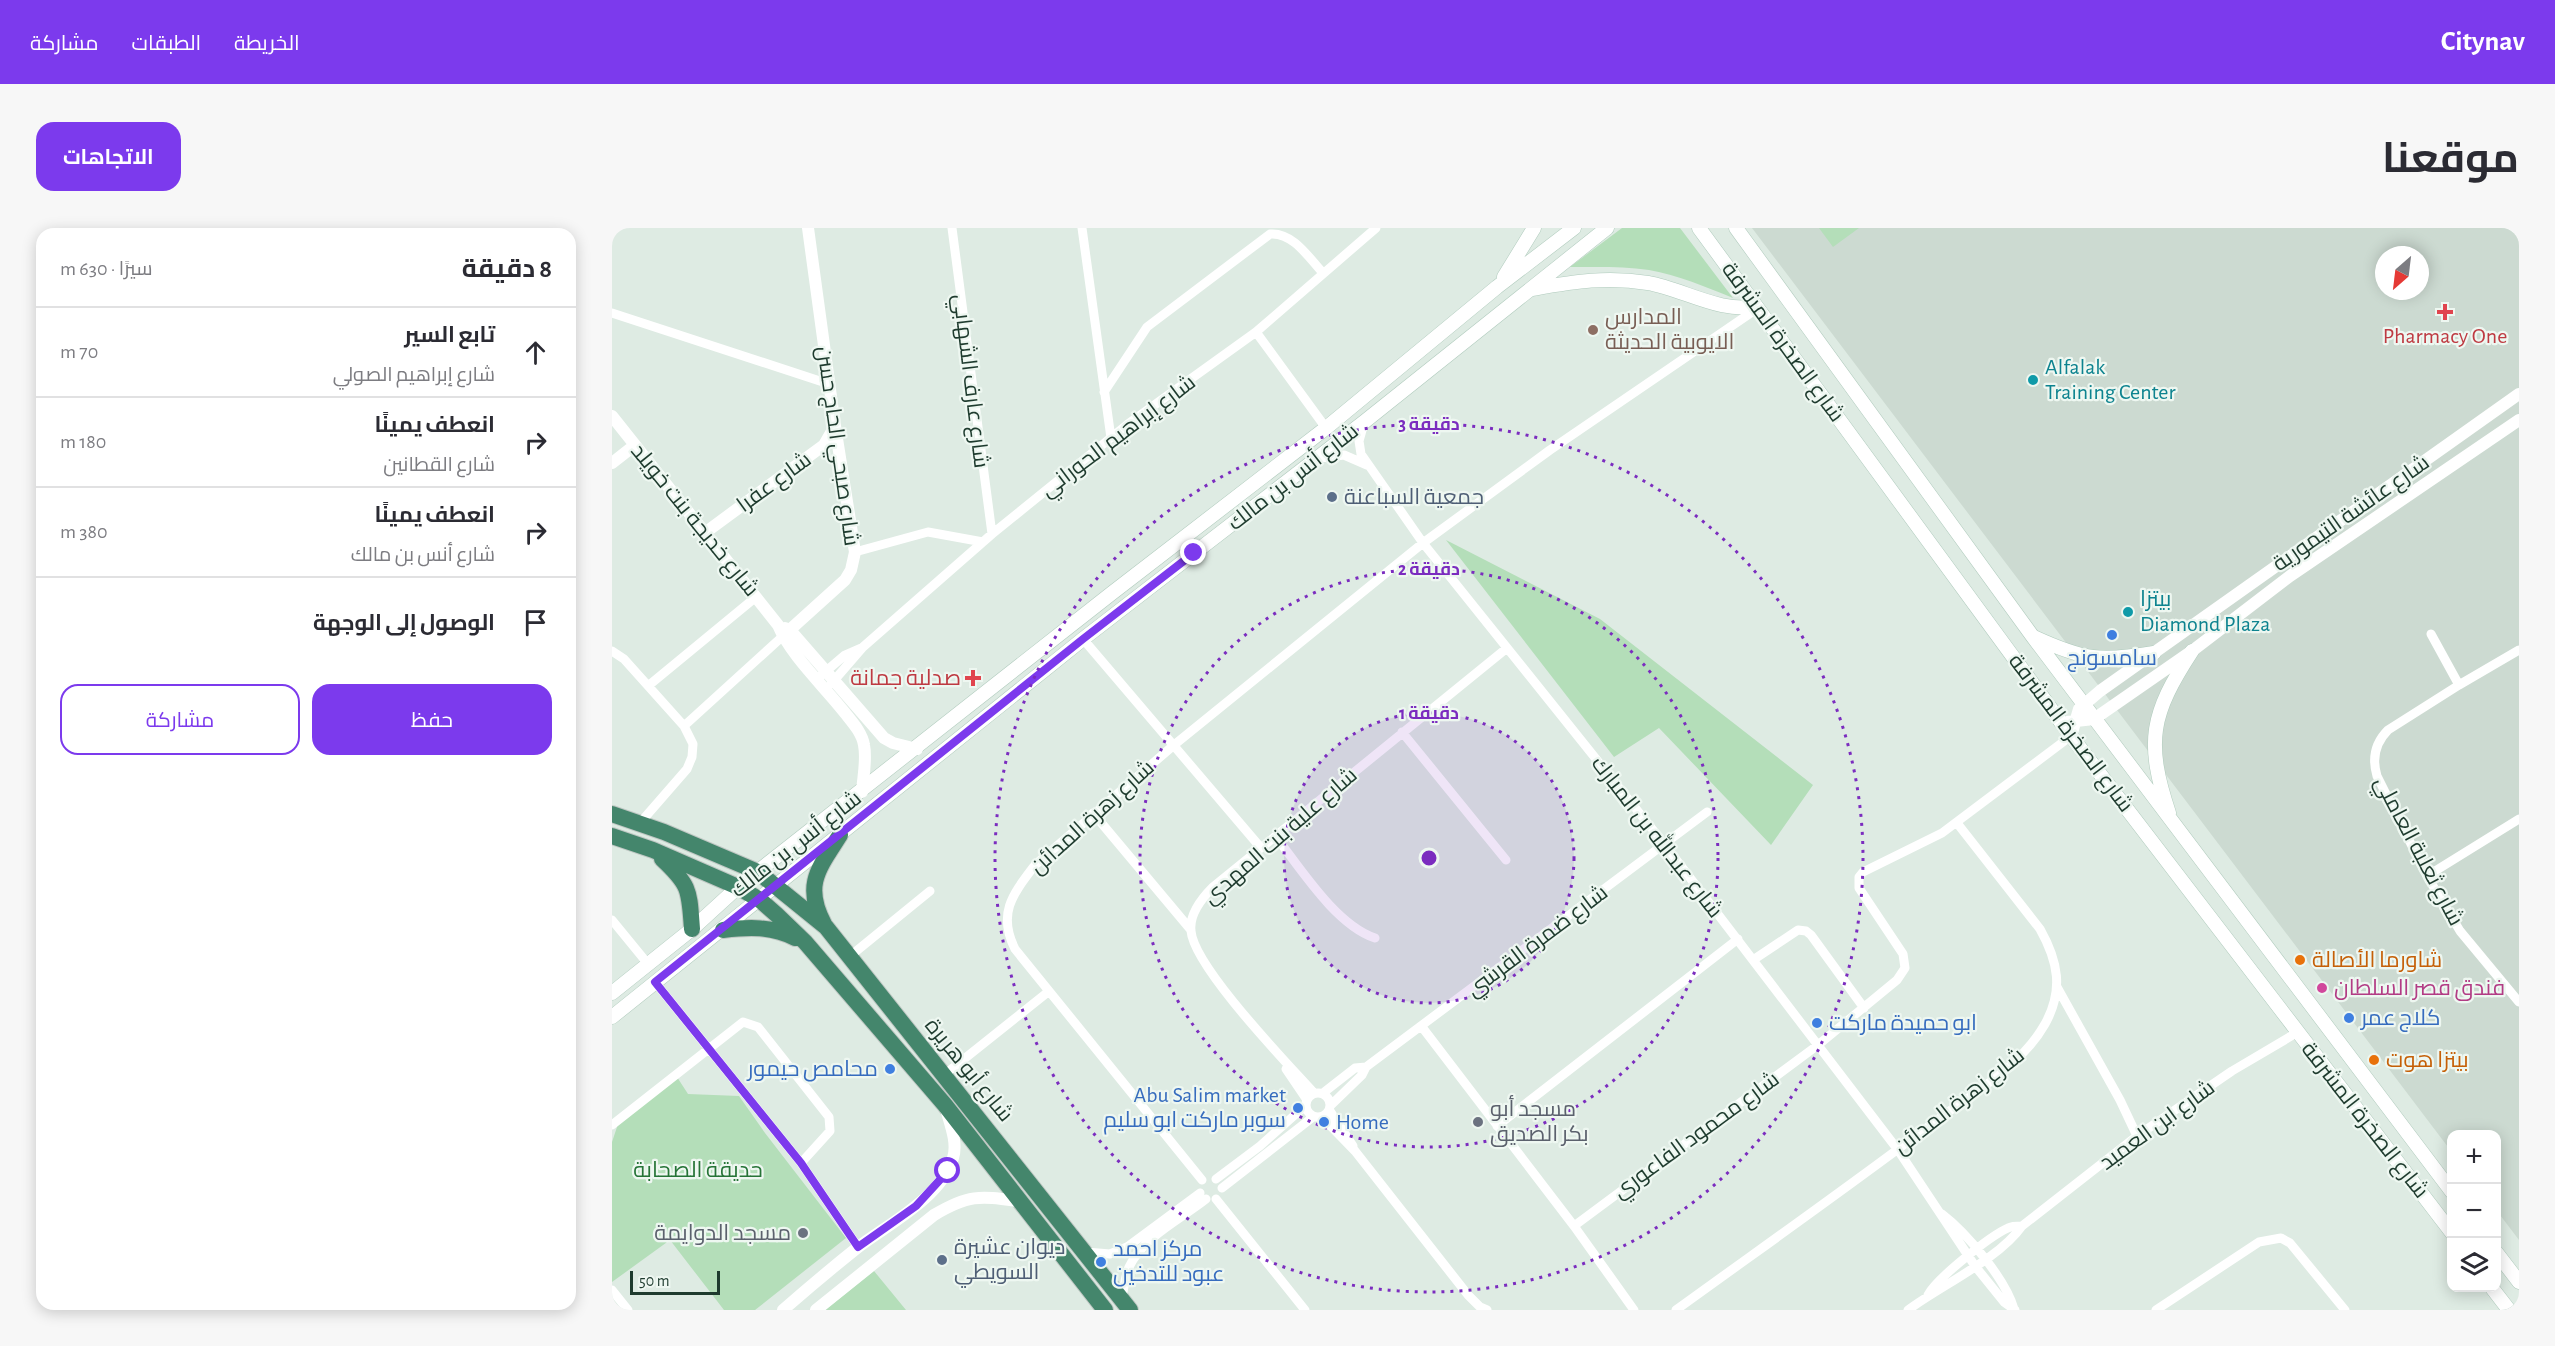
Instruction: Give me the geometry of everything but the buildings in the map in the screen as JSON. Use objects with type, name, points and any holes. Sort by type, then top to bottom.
[{"type":"highway","name":"شارع أبو هريرة","points":[[612,814],[640,822],[758,872],[826,927],[1126,1304]]},
{"type":"highway","points":[[826,927],[816,908],[813,896],[820,866],[840,835]]},
{"type":"highway","name":"شارع أبو هريرة","points":[[612,837],[653,850],[738,887],[760,900],[805,942],[945,1105],[1105,1310]]},
{"type":"highway","points":[[653,850],[682,878],[689,892],[692,929]]},
{"type":"highway","points":[[723,930],[762,928],[781,931],[805,942]]},
{"type":"main road","points":[[1497,287],[1534,228]]},
{"type":"main road","name":"شارع أنس بن مالك","points":[[612,993],[692,929],[738,887],[1326,428],[1497,287],[1574,228]]},
{"type":"main road","name":"شارع أنس بن مالك","points":[[612,1017],[1083,639],[1364,422],[1607,228]]},
{"type":"main road","name":"شارع الصخرة المشرفة","points":[[1699,228],[2068,726],[2447,1228]]},
{"type":"main road","name":"شارع الصخرة المشرفة","points":[[1736,228],[2033,637],[2447,1187]]},
{"type":"main road","points":[[1530,289],[1589,279],[1617,279],[1673,289],[1724,306],[1740,309],[1757,307]]},
{"type":"main road","points":[[2033,637],[2087,658],[2121,658],[2154,653]]},
{"type":"main road","points":[[2172,824],[2155,763],[2154,744],[2158,717],[2164,701],[2192,651]]},
{"type":"main road","points":[[2501,1259],[2519,1282]]},
{"type":"main road","points":[[2496,1292],[2509,1310]]},
{"type":"street","name":"شارع صبحي الحاج حسن","points":[[784,630],[845,580],[855,552],[808,228]]},
{"type":"street","name":"شارع عارف الشهابي","points":[[952,228],[992,534]]},
{"type":"street","points":[[1084,228],[1110,438]]},
{"type":"street","name":"شارع إبراهيم الحوراني","points":[[830,685],[863,647],[992,534],[1110,438],[1256,332],[1376,228]]},
{"type":"street","points":[[1104,392],[1148,327],[1270,234],[1282,233],[1323,273]]},
{"type":"street","name":"شارع زهرة المدائن","points":[[1202,1180],[1015,949],[1009,937],[1006,922],[1007,910],[1022,882],[1035,865],[1093,813],[1423,543],[1550,450],[1757,307]]},
{"type":"street","points":[[612,314],[830,384]]},
{"type":"street","points":[[1256,332],[1326,428]]},
{"type":"street","name":"شارع عائشة التيمورية","points":[[2068,726],[2083,704],[2519,394]]},
{"type":"street","name":"شارع خديجة بنت خويلد","points":[[612,416],[756,597],[830,685],[884,738],[892,743],[917,748]]},
{"type":"street","name":"شارع عائشة التيمورية","points":[[2068,726],[2094,719],[2192,651],[2290,576],[2519,420]]},
{"type":"street","name":"شارع عبدالله بن المبارك","points":[[1364,422],[1359,441],[1367,465],[1423,543],[1738,939],[1898,1150],[1967,1257],[2004,1302],[2015,1310]]},
{"type":"street","name":"شارع عفرا","points":[[706,532],[824,445],[835,426]]},
{"type":"street","points":[[612,464],[635,445]]},
{"type":"street","points":[[1314,460],[1344,455],[1367,465]]},
{"type":"street","points":[[855,552],[928,532],[983,542]]},
{"type":"street","points":[[648,686],[756,597]]},
{"type":"street","points":[[684,726],[784,630]]},
{"type":"street","points":[[2431,634],[2458,685]]},
{"type":"street","points":[[1083,639],[1261,848]]},
{"type":"street","name":"شارع إبراهيم الحوراني","points":[[822,675],[845,655],[863,647]]},
{"type":"street","name":"شارع علية بنت المهدي","points":[[1312,1098],[1200,956],[1191,930],[1193,915],[1201,899],[1507,648]]},
{"type":"street","name":"شارع ثعلبة العاملي","points":[[2519,650],[2458,685],[2388,730],[2380,739],[2375,753],[2374,766],[2427,876],[2460,931],[2519,1002]]},
{"type":"street","points":[[612,651],[624,659],[684,726],[693,744],[692,757],[687,769],[640,822]]},
{"type":"street","name":"شارع خديجة بنت خويلد","points":[[830,685],[864,743],[862,792]]},
{"type":"street","points":[[1818,1045],[1902,975],[1904,954],[1859,888],[1859,877],[1863,872],[1926,842],[1957,823],[2068,726]]},
{"type":"street","points":[[1402,732],[1506,860]]},
{"type":"street","name":"شارع ضمرة القرشي","points":[[1222,1188],[1324,1112],[1362,1075],[1366,1067],[1707,812]]},
{"type":"street","points":[[1093,813],[1191,930]]},
{"type":"street","points":[[2427,876],[2519,819]]},
{"type":"street","name":"شارع زهرة المدائن","points":[[1676,1310],[1898,1150],[2023,1054],[2047,1021],[2057,987],[2056,965],[2040,929],[1957,823]]},
{"type":"street","points":[[1276,837],[1341,918],[1355,929],[1375,938]]},
{"type":"street","points":[[849,957],[930,891]]},
{"type":"street","points":[[612,920],[648,964]]},
{"type":"street","points":[[1753,960],[1798,930],[1806,931],[1864,1008]]},
{"type":"street","points":[[1497,1126],[1738,939]]},
{"type":"street","points":[[655,982],[801,1163],[858,1247]]},
{"type":"street","points":[[2057,987],[2138,1136]]},
{"type":"street","points":[[944,1075],[1048,992]]},
{"type":"street","points":[[612,1125],[743,1022],[758,1027],[830,1118],[830,1131],[801,1163]]},
{"type":"street","points":[[1422,1027],[1574,1226],[1634,1310]]},
{"type":"street","name":"شارع ابن العميد","points":[[1908,1310],[1928,1295],[1939,1292],[1984,1260],[2016,1234],[2022,1226],[2138,1136],[2232,1071],[2298,1032]]},
{"type":"street","name":"شارع محمود الفاعوري","points":[[1574,1226],[1818,1045]]},
{"type":"street","name":"شارع ضمرة القرشي","points":[[1216,1179],[1260,1146],[1312,1098],[1355,1068],[1366,1067]]},
{"type":"street","points":[[1324,1112],[1328,1096],[1312,1098],[1307,1110],[1324,1112],[1468,1295],[1480,1307],[1487,1310]]},
{"type":"street","points":[[783,1310],[858,1247],[916,1206],[948,1171],[956,1147],[945,1105]]},
{"type":"street","points":[[1086,1252],[1110,1254],[1127,1247],[1207,1197],[1222,1188],[1216,1179],[1202,1180],[1199,1188],[1207,1197],[1305,1310]]},
{"type":"street","points":[[816,1310],[934,1215],[952,1204],[967,1198],[982,1197],[1018,1201]]},
{"type":"street","points":[[1126,1304],[1128,1268],[1138,1252],[1150,1240],[1207,1197]]},
{"type":"street","name":"شارع عبدالله بن المبارك","points":[[1941,1214],[1952,1222],[1984,1260],[2011,1297],[2015,1310]]},
{"type":"street","name":"شارع ابن العميد","points":[[1928,1295],[1933,1286],[1967,1257],[2009,1227],[2022,1226]]},
{"type":"street","points":[[2156,1310],[2242,1251],[2259,1242],[2281,1238],[2290,1243],[2345,1310]]},
{"type":"street","points":[[612,1290],[628,1310]]},
{"type":"shaded area","points":[[1752,228],[2519,228],[2519,1240],[2501,1216],[2501,1130],[2447,1130],[2447,1146]]},
{"type":"green space","points":[[1622,228],[1680,228],[1733,298],[1660,272],[1619,267],[1570,267]]},
{"type":"green space","points":[[1819,228],[1859,228],[1833,247]]},
{"type":"green space","points":[[1446,540],[1600,619],[1813,785],[1771,845],[1659,728],[1614,757]]},
{"type":"green space","name":"حديقة الصحابة","points":[[677,1077],[688,1094],[739,1096],[846,1238],[755,1310],[724,1310],[670,1240],[612,1282],[612,1142],[618,1124]]},
{"type":"green space","points":[[874,1271],[906,1310],[825,1310]]},
{"type":"place","name":"Pharmacy One","points":[[2445,312]]},
{"type":"place","name":"المدارس الايوبية الحديثة","points":[[1593,330]]},
{"type":"place","name":"Alfalak Training Center","points":[[2033,380]]},
{"type":"place","name":"جمعية السباعنة","points":[[1332,497]]},
{"type":"place","name":"بيتزا Diamond Plaza","points":[[2128,612]]},
{"type":"place","name":"سامسونج","points":[[2112,635]]},
{"type":"place","name":"صدلية جمانة","points":[[973,678]]},
{"type":"place","name":"شاورما الأصالة","points":[[2300,960]]},
{"type":"place","name":"فندق قصر السلطان","points":[[2322,988]]},
{"type":"place","name":"كلاج عمر","points":[[2349,1018]]},
{"type":"place","name":"ابو حميدة ماركت","points":[[1817,1023]]},
{"type":"place","name":"بيتزا هوت","points":[[2374,1060]]},
{"type":"place","name":"محامص حيمور","points":[[890,1069]]},
{"type":"place","name":"Abu Salim market سوبر ماركت ابو سليم","points":[[1298,1108]]},
{"type":"place","name":"Home","points":[[1324,1122]]},
{"type":"place","name":"مسجد أبو بكر الصديق","points":[[1478,1122]]},
{"type":"place","name":"مسجد الدوايمة","points":[[803,1233]]},
{"type":"place","name":"ديوان عشيرة السويطي","points":[[942,1260]]},
{"type":"place","name":"مركز احمد عبود للتدخين","points":[[1101,1262]]},
{"type":"route","points":[[948,1171],[916,1206],[858,1247],[801,1163],[655,982],[723,930],[1083,639],[1194,553]]}]
